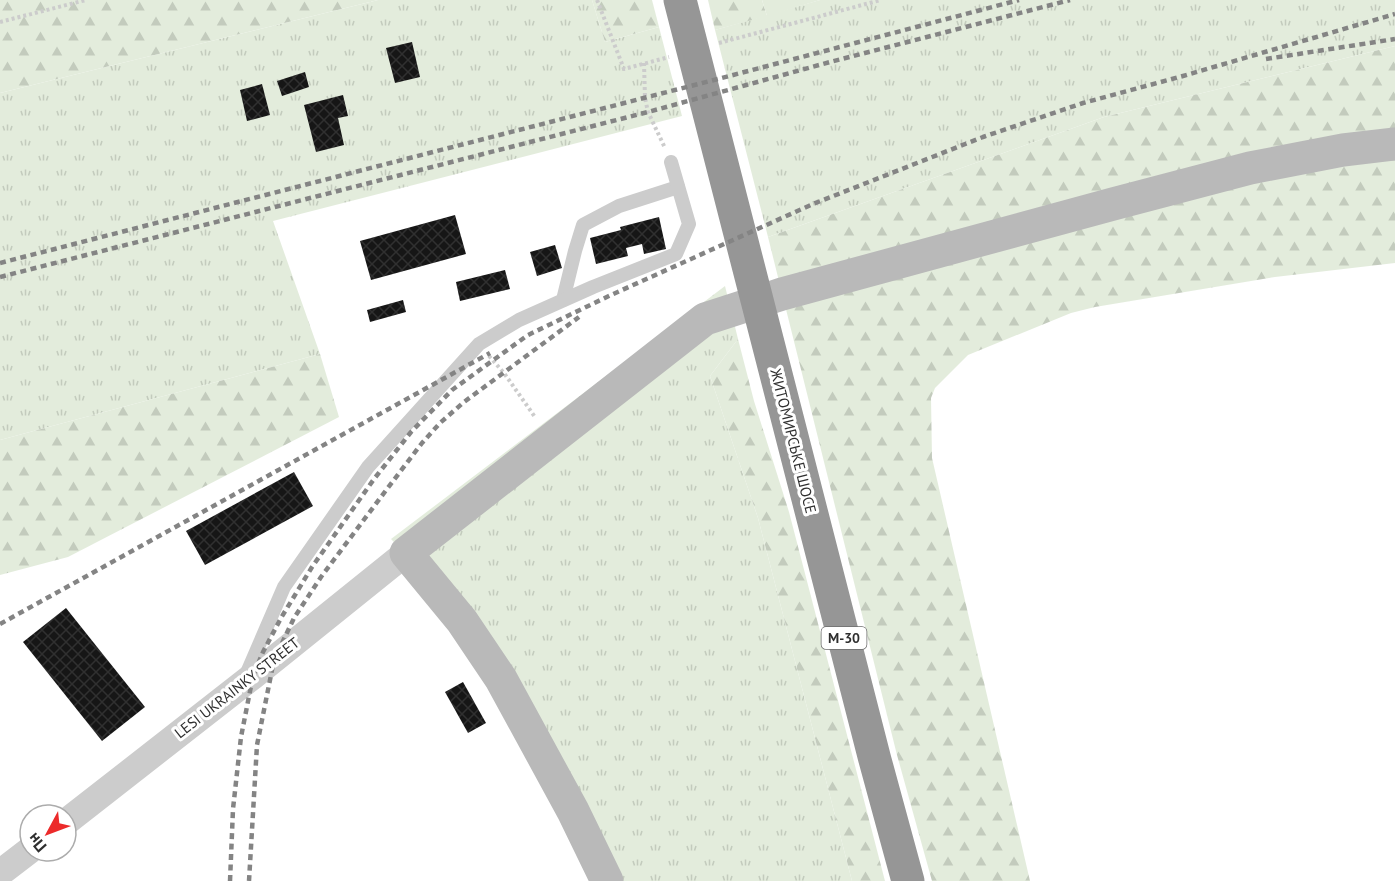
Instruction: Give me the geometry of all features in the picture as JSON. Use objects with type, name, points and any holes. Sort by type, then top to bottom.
[{"type":"highway","name":"ЖИТОМИРСЬКЕ ШОСЕ","points":[[680,0],[908,881]]},
{"type":"street","points":[[607,881],[573,811],[501,679],[462,621],[406,553],[705,319],[782,294],[1239,171],[1296,158],[1395,144]]},
{"type":"street","name":"LESI UKRAINKY STREET","points":[[78,813],[406,553]]},
{"type":"street","points":[[0,873],[18,859]]},
{"type":"lane","points":[[242,685],[284,587],[369,466],[479,344],[519,320],[676,254],[689,224],[671,162]]},
{"type":"lane","points":[[563,300],[583,225],[620,206],[678,187]]},
{"type":"path","points":[[0,22],[86,0]]},
{"type":"path","points":[[597,0],[624,69],[678,54]]},
{"type":"path","points":[[712,45],[881,0]]},
{"type":"path","points":[[644,63],[645,98],[648,112],[671,162]]},
{"type":"path","points":[[479,344],[504,372],[551,440]]},
{"type":"green space","points":[[0,0],[378,0],[0,93]]},
{"type":"green space","points":[[378,0],[592,0],[605,42],[659,27],[682,116],[273,221],[320,354],[0,440],[0,93]]},
{"type":"green space","points":[[592,0],[652,0],[659,27],[605,42]]},
{"type":"green space","points":[[708,0],[762,0],[767,16],[715,30]]},
{"type":"green space","points":[[762,0],[820,0],[767,16]]},
{"type":"green space","points":[[820,0],[1395,0],[1395,46],[1104,117],[768,237],[715,30]]},
{"type":"green space","points":[[1395,46],[1395,263],[1275,277],[1071,313],[968,355],[935,388],[931,398],[932,458],[1030,881],[932,881],[897,755],[768,237],[1104,117]]},
{"type":"green space","points":[[725,286],[738,339],[710,376],[758,518],[852,881],[607,881],[416,565],[391,539]]},
{"type":"green space","points":[[738,339],[754,401],[789,512],[885,881],[852,881],[758,518],[710,376]]},
{"type":"green space","points":[[320,354],[339,417],[68,557],[0,575],[0,440]]},
{"type":"building","points":[[412,42],[420,77],[395,83],[386,48]]},
{"type":"building","points":[[305,72],[309,87],[282,96],[277,81]]},
{"type":"building","points":[[262,84],[270,115],[247,121],[240,90]]},
{"type":"building","points":[[343,95],[348,116],[338,118],[344,145],[316,152],[304,105]]},
{"type":"building","points":[[455,215],[466,254],[371,280],[360,241]]},
{"type":"building","points":[[659,217],[666,249],[644,254],[642,244],[626,248],[628,256],[596,264],[590,238]]},
{"type":"building","points":[[555,245],[562,268],[537,276],[530,252]]},
{"type":"building","points":[[505,270],[510,289],[460,301],[456,282]]},
{"type":"building","points":[[403,300],[406,312],[370,322],[367,310]]},
{"type":"building","points":[[294,472],[313,506],[205,565],[186,531]]},
{"type":"building","points":[[66,608],[145,707],[102,741],[23,642]]},
{"type":"building","points":[[463,682],[486,723],[468,733],[445,692]]},
{"type":"railway","points":[[0,263],[1019,0]]},
{"type":"railway","points":[[0,277],[648,112],[1070,0]]},
{"type":"railway","points":[[230,881],[233,809],[241,737],[253,676],[263,652],[312,567],[374,479],[411,432],[452,390],[528,335],[813,204],[983,137],[1083,103],[1395,14]]},
{"type":"railway","points":[[1266,59],[1395,39]]},
{"type":"railway","points":[[249,881],[257,745],[274,660],[294,618],[321,577],[422,443],[440,423],[464,402],[579,317]]},
{"type":"railway","points":[[0,624],[490,353]]}]
